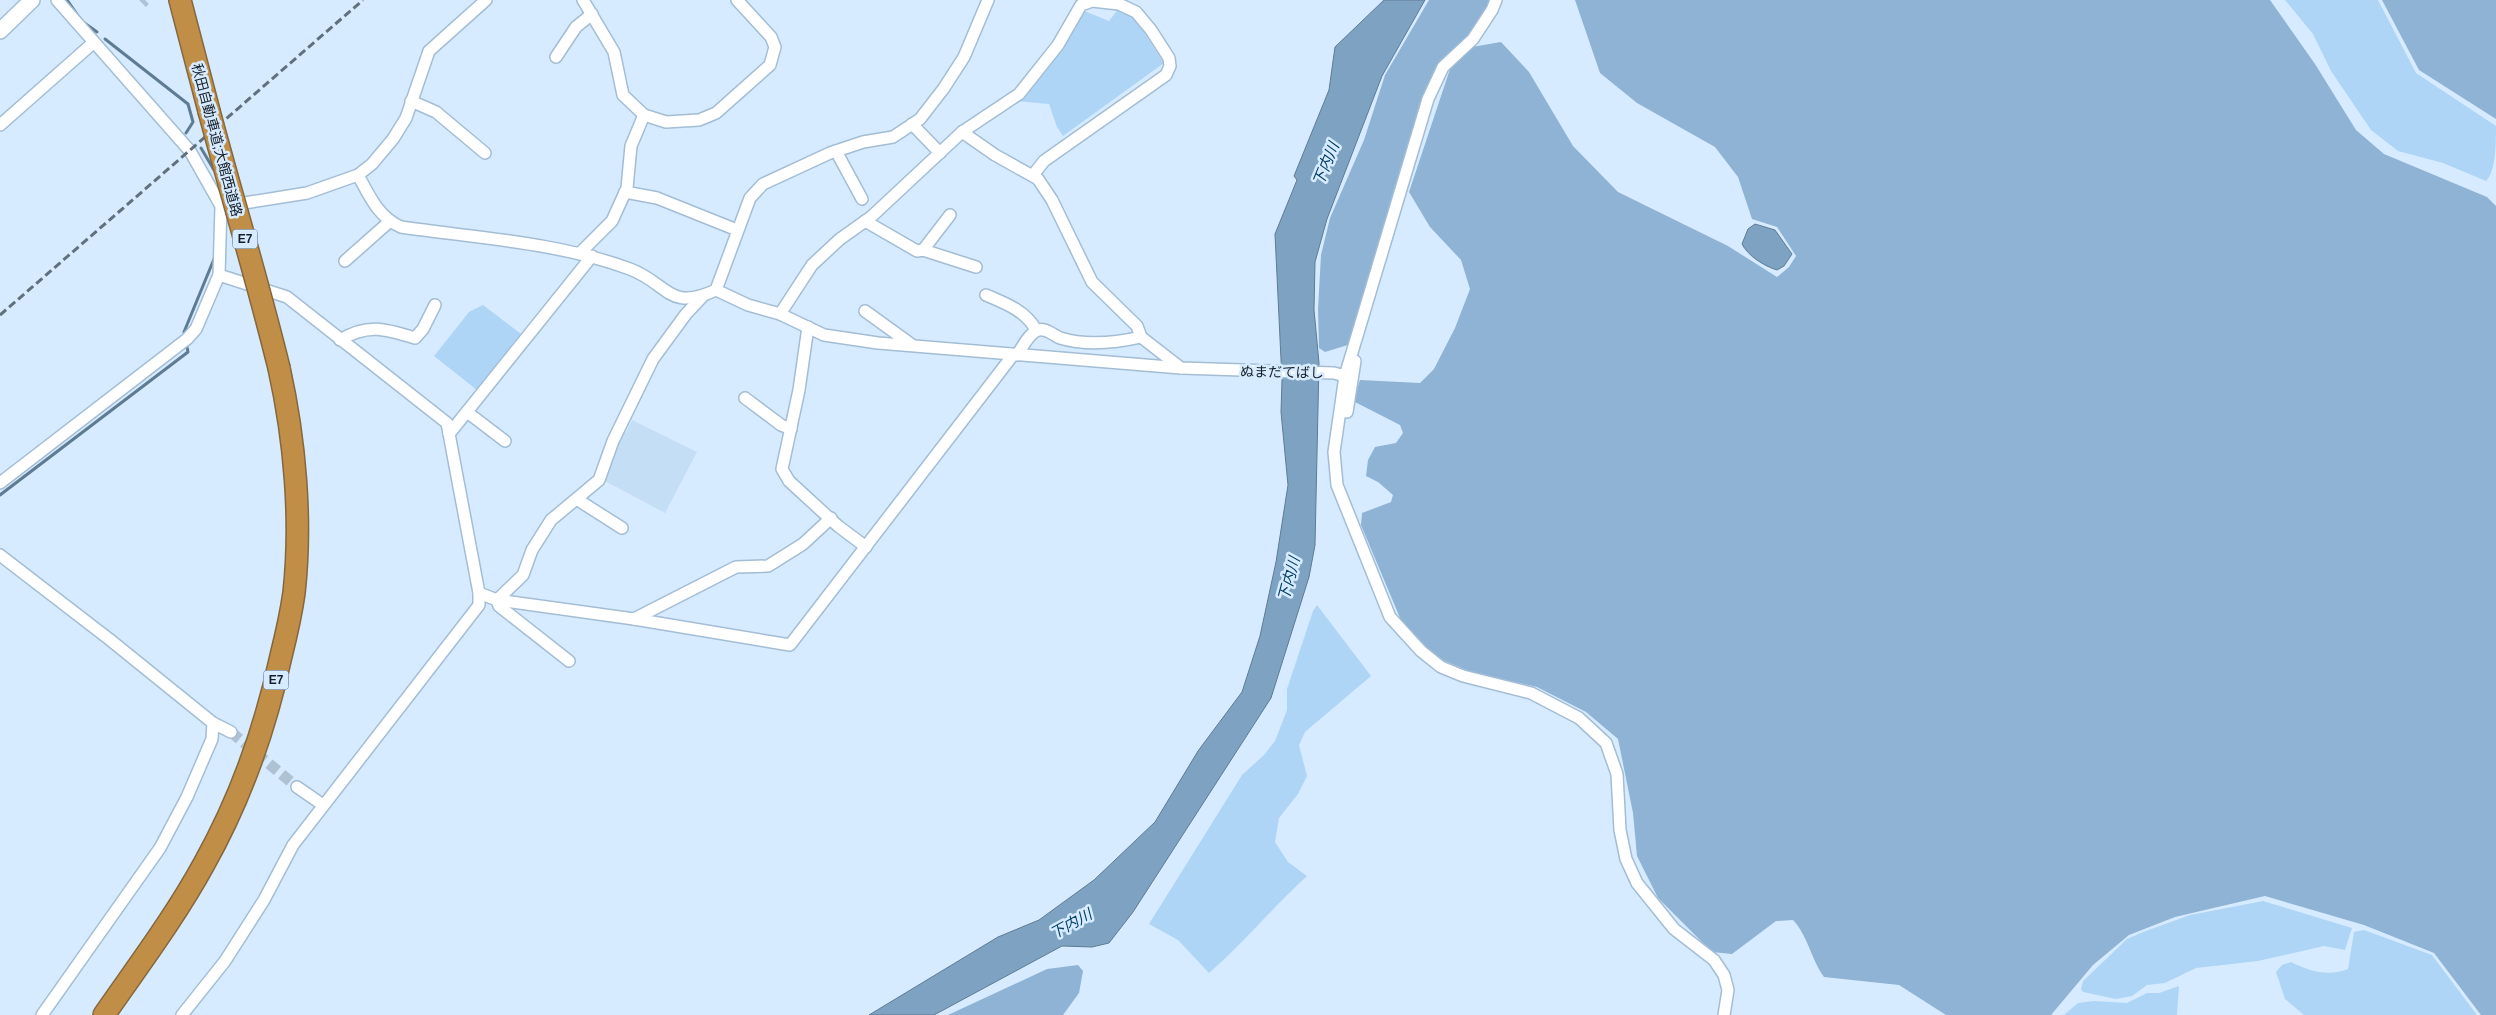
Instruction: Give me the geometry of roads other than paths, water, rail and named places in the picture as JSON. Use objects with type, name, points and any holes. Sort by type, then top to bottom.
[{"type":"highway","name":"秋田自動車道;大館西道路","points":[[104,1015],[204,865],[247,774],[269,712],[294,594],[296,524],[292,444],[280,368],[266,308],[236,214],[180,0]]},
{"type":"highway","name":"秋田自動車道;大館西道路","points":[[99,1015],[141,961]]},
{"type":"street","points":[[0,31],[32,0]]},
{"type":"street","points":[[0,483],[187,338],[196,329],[219,275],[221,206],[190,151],[57,0]]},
{"type":"street","points":[[221,206],[307,193],[358,175],[372,164],[393,139],[406,118],[429,51],[486,0]]},
{"type":"street","points":[[583,0],[614,52],[623,94],[644,115],[666,122],[699,120],[716,113],[770,66],[775,47],[771,37],[739,0]]},
{"type":"street","points":[[358,175],[377,208],[388,222],[401,227],[580,253],[633,271],[676,297],[687,300],[702,297],[716,290],[750,198],[763,184],[836,151],[863,142],[893,138],[912,124],[936,99],[964,57],[988,0]]},
{"type":"street","points":[[1496,0],[1492,10],[1473,39],[1443,67],[1428,99],[1339,374],[1334,452],[1337,485],[1390,617],[1421,651],[1441,667],[1462,676],[1530,693],[1579,718],[1606,743],[1617,774],[1620,830],[1626,859],[1637,883],[1674,930],[1714,960],[1724,974],[1728,990],[1724,1015]]},
{"type":"street","points":[[780,314],[812,265],[840,239],[866,221],[962,132],[1019,94],[1058,45],[1081,5],[1092,1],[1119,4],[1136,12],[1151,30],[1168,58],[1170,66],[1166,75],[1044,161],[1033,175]]},
{"type":"street","points":[[556,57],[576,27],[592,14]]},
{"type":"street","points":[[0,125],[93,43]]},
{"type":"street","points":[[411,101],[436,112],[485,153]]},
{"type":"street","points":[[580,253],[612,221],[625,192],[631,146],[644,115]]},
{"type":"street","points":[[912,124],[940,153]]},
{"type":"street","points":[[962,132],[995,155],[1038,179],[1052,200],[1092,282],[1137,326],[1141,337],[1181,368]]},
{"type":"street","points":[[836,151],[862,199]]},
{"type":"street","points":[[625,192],[657,198],[737,230]]},
{"type":"street","points":[[923,250],[950,215]]},
{"type":"street","points":[[866,221],[911,250],[923,250],[976,267]]},
{"type":"street","points":[[345,261],[388,222]]},
{"type":"street","points":[[449,434],[592,256]]},
{"type":"street","points":[[182,1015],[225,961],[264,900],[294,845],[479,605],[479,593],[447,423],[287,298],[219,275]]},
{"type":"street","name":"ぬまだてばし","points":[[716,290],[748,305],[780,314],[824,335],[1015,355],[1181,368],[1339,374]]},
{"type":"street","points":[[986,295],[1014,308],[1033,323],[1036,330]]},
{"type":"street","points":[[497,600],[523,575],[532,550],[551,520],[578,500],[599,480],[613,441],[653,359],[686,314],[702,297]]},
{"type":"street","points":[[340,340],[362,328],[396,332],[415,338],[423,329],[436,305]]},
{"type":"street","points":[[865,311],[912,345]]},
{"type":"street","points":[[808,327],[791,430],[782,469],[789,481],[866,546]]},
{"type":"street","points":[[479,593],[497,600],[634,618],[790,645],[1036,330],[1043,329],[1060,338],[1087,343],[1120,342],[1141,337]]},
{"type":"street","points":[[1334,452],[1346,416],[1355,361]]},
{"type":"street","points":[[745,398],[791,430]]},
{"type":"street","points":[[467,412],[506,440]]},
{"type":"street","points":[[578,500],[622,528]]},
{"type":"street","points":[[634,618],[736,567],[768,566],[803,544],[831,518]]},
{"type":"street","points":[[0,555],[110,639],[213,724],[231,732]]},
{"type":"street","points":[[497,600],[499,606],[569,661]]},
{"type":"street","points":[[44,1014],[160,848],[187,797],[212,739],[213,724]]},
{"type":"street","points":[[297,787],[323,805]]},
{"type":"water","name":"下内川","points":[[1384,0],[1425,0],[1382,76],[1327,219],[1315,262],[1314,310],[1319,363],[1315,545],[1309,577],[1271,698],[1133,912],[1109,943],[1092,947],[1062,946],[934,1015],[869,1015],[998,937],[1039,920],[1094,880],[1155,822],[1198,751],[1242,692],[1260,636],[1276,562],[1288,485],[1281,412],[1282,380],[1275,234],[1297,180],[1294,176],[1329,90],[1335,47]]},
{"type":"water","points":[[1755,224],[1775,230],[1792,254],[1784,266],[1777,270],[1767,266],[1752,256],[1742,244],[1748,229]]},
{"type":"waterway","points":[[67,0],[79,17]]},
{"type":"waterway","points":[[83,22],[97,32]]},
{"type":"waterway","points":[[105,39],[188,104],[193,122],[186,133]]},
{"type":"waterway","points":[[201,148],[214,170]]},
{"type":"waterway","points":[[184,332],[214,259]]},
{"type":"waterway","points":[[0,495],[188,352],[187,347]]},
{"type":"tunnel","points":[[142,3],[145,0]]},
{"type":"tunnel","points":[[231,732],[297,787]]},
{"type":"railway","points":[[0,315],[363,0]]}]
